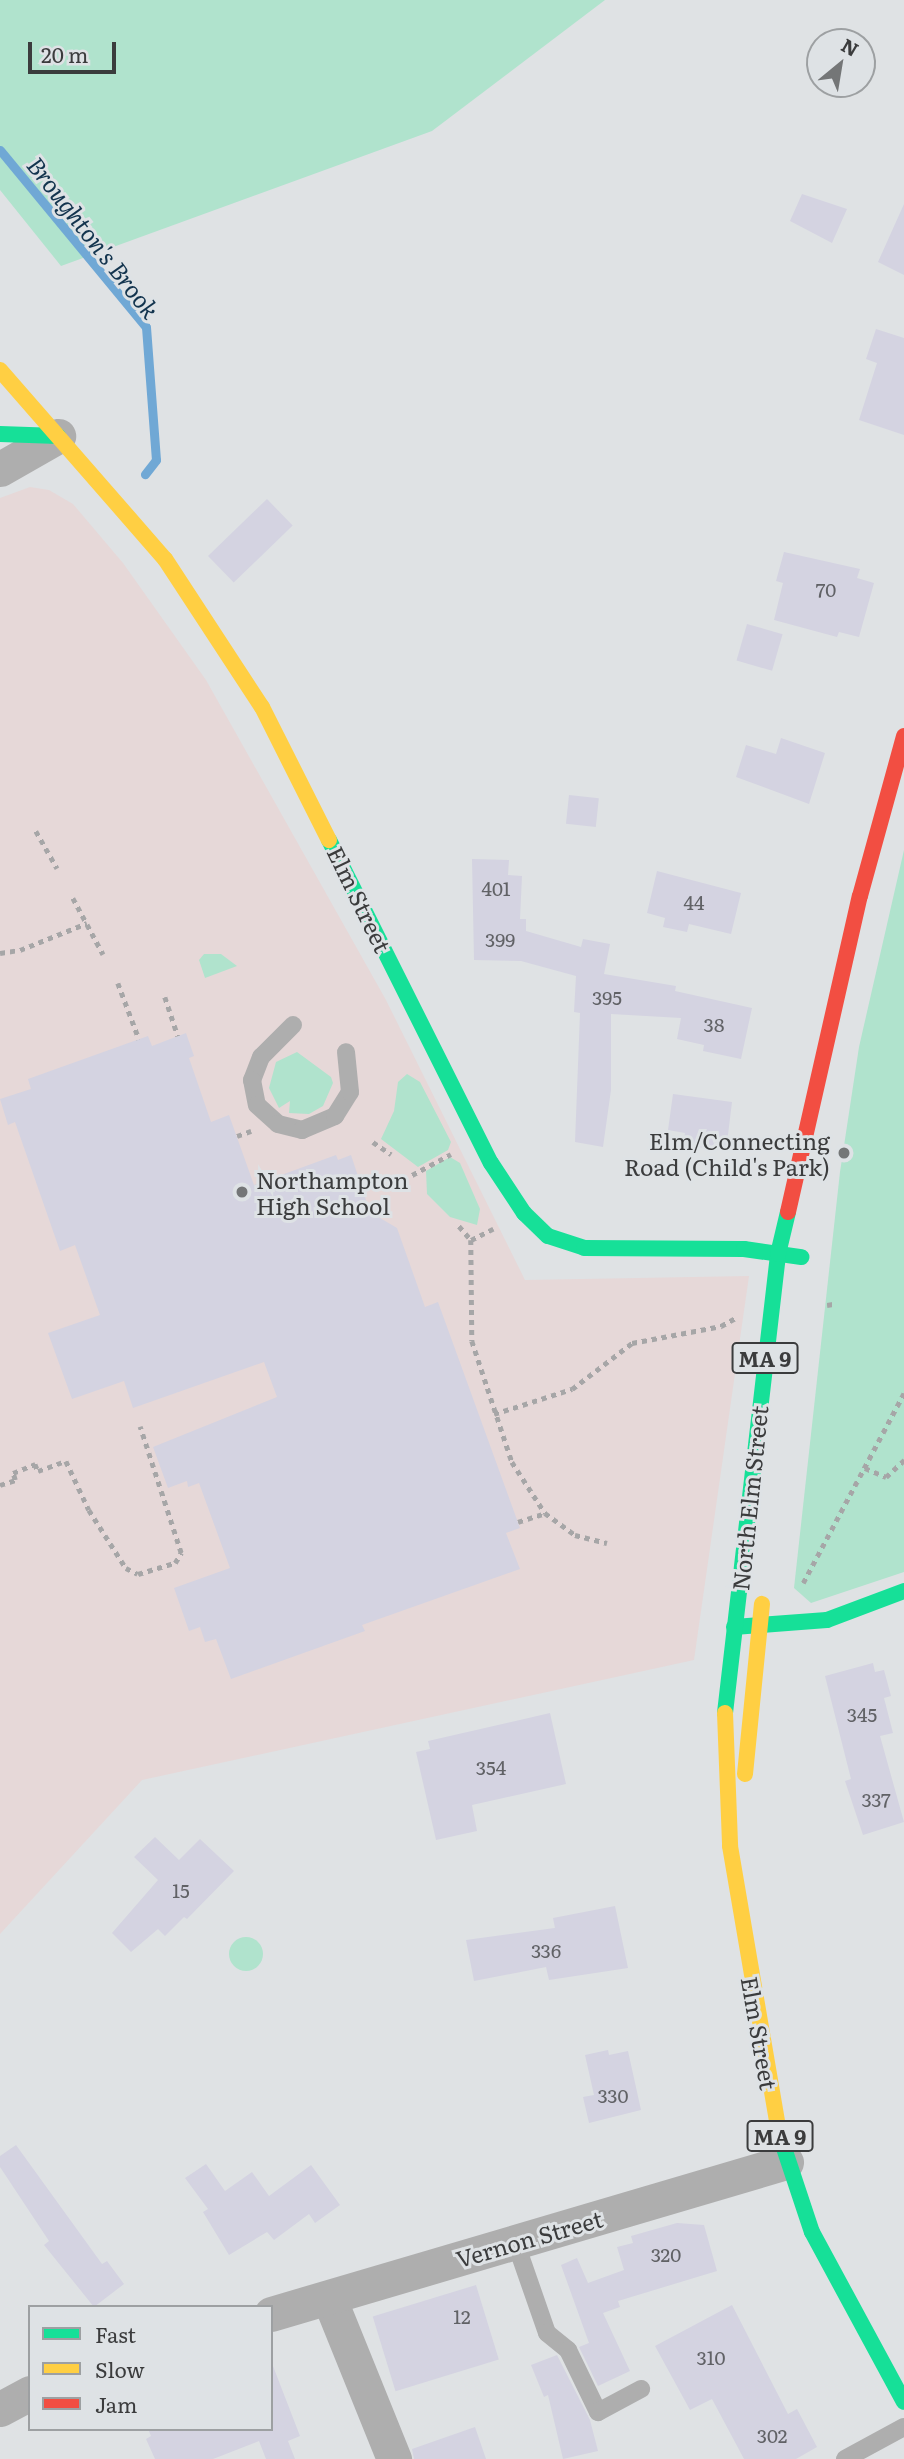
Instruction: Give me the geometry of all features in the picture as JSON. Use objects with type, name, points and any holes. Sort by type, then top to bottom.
[{"type":"main road","name":"Elm Street","points":[[0,370],[165,559],[262,707],[491,1163],[524,1213],[548,1236],[584,1248],[744,1249],[778,1254],[802,1250],[797,1279]]},
{"type":"main road","points":[[0,434],[58,436]]},
{"type":"main road","name":"North Elm Street","points":[[734,1628],[778,1254],[836,998],[904,736]]},
{"type":"main road","name":"North Elm Street","points":[[808,1202],[836,998]]},
{"type":"main road","name":"North Elm Street","points":[[770,1477],[775,1436]]},
{"type":"main road","name":"North Elm Street","points":[[760,1627],[763,1586]]},
{"type":"main road","points":[[734,1628],[827,1620],[904,1591]]},
{"type":"main road","name":"Elm Street","points":[[730,1846],[746,1772],[760,1627]]},
{"type":"main road","name":"Elm Street","points":[[734,1628],[725,1706],[730,1846],[767,2083],[786,2162],[812,2232],[904,2402]]},
{"type":"street","points":[[0,469],[58,436]]},
{"type":"street","name":"Vernon Street","points":[[273,2313],[786,2162]]},
{"type":"street","points":[[329,2298],[394,2459]]},
{"type":"street","points":[[0,2409],[28,2394]]},
{"type":"lane","points":[[293,1025],[261,1057],[251,1080],[257,1105],[278,1124],[302,1130],[335,1116],[349,1092],[345,1052]]},
{"type":"lane","points":[[515,2241],[547,2333],[568,2350],[598,2412],[641,2389]]},
{"type":"lane","points":[[845,2459],[904,2427]]},
{"type":"path","points":[[36,831],[57,868]]},
{"type":"path","points":[[73,898],[103,954]]},
{"type":"path","points":[[0,953],[20,950],[87,923]]},
{"type":"path","points":[[118,983],[139,1039]]},
{"type":"path","points":[[165,997],[178,1036]]},
{"type":"path","points":[[237,1136],[251,1130]]},
{"type":"path","points":[[373,1142],[391,1154]]},
{"type":"path","points":[[412,1175],[458,1150]]},
{"type":"path","points":[[459,1226],[471,1240],[472,1341],[512,1462],[545,1513],[575,1535],[607,1543]]},
{"type":"path","points":[[471,1240],[494,1228]]},
{"type":"path","points":[[494,1414],[572,1389],[632,1343],[722,1326],[738,1316]]},
{"type":"path","points":[[803,1583],[904,1394]]},
{"type":"path","points":[[0,1485],[15,1480],[13,1473],[35,1464],[38,1471],[66,1461],[89,1510],[126,1568],[138,1574],[175,1563],[181,1553],[140,1427]]},
{"type":"path","points":[[865,1468],[886,1477],[904,1460]]},
{"type":"path","points":[[518,1522],[545,1513]]},
{"type":"shaded area","name":"Northampton High School","points":[[30,487],[49,490],[73,504],[123,563],[206,680],[386,1000],[525,1280],[749,1276],[694,1660],[142,1780],[0,1934],[0,498]]},
{"type":"green space","points":[[0,0],[605,0],[432,131],[61,266],[0,190]]},
{"type":"green space","points":[[904,850],[904,1572],[811,1603],[794,1588],[840,1172],[859,1047]]},
{"type":"green space","points":[[204,954],[221,954],[237,966],[205,978],[199,960]]},
{"type":"green space","points":[[297,1052],[331,1077],[333,1083],[323,1106],[309,1114],[289,1113],[290,1101],[279,1108],[269,1088],[276,1062]]},
{"type":"green space","points":[[407,1074],[420,1082],[451,1142],[448,1150],[418,1167],[381,1139],[394,1111],[398,1082]]},
{"type":"green space","points":[[450,1157],[460,1163],[480,1209],[477,1225],[450,1217],[427,1194],[426,1171]]},
{"type":"green space","points":[[246,1937],[258,1942],[263,1954],[258,1966],[246,1971],[234,1966],[229,1954],[234,1942]]},
{"type":"building","points":[[802,194],[847,209],[832,243],[790,221]]},
{"type":"building","points":[[904,204],[904,275],[878,262]]},
{"type":"building","points":[[876,329],[904,338],[904,435],[859,420],[877,363],[866,359]]},
{"type":"building","points":[[267,499],[293,526],[234,583],[208,556]]},
{"type":"building","points":[[784,552],[860,569],[857,578],[874,583],[859,637],[839,632],[837,637],[774,620],[783,583],[776,581]]},
{"type":"building","points":[[747,624],[783,634],[772,671],[737,661]]},
{"type":"building","points":[[781,738],[825,753],[809,804],[736,777],[746,745],[776,754]]},
{"type":"building","points":[[569,795],[599,798],[596,827],[566,824]]},
{"type":"building","points":[[472,859],[509,860],[508,875],[522,876],[520,919],[526,919],[526,931],[581,947],[583,939],[610,944],[604,974],[676,986],[675,991],[752,1008],[741,1059],[703,1051],[704,1045],[677,1039],[681,1018],[611,1014],[611,1090],[603,1147],[575,1142],[580,1013],[574,1012],[576,976],[521,961],[474,960]]},
{"type":"building","points":[[657,871],[741,893],[731,934],[689,924],[687,932],[663,927],[665,918],[647,913]]},
{"type":"building","points":[[186,1033],[194,1056],[189,1058],[211,1122],[229,1115],[254,1185],[336,1155],[338,1160],[351,1155],[370,1212],[397,1228],[425,1307],[438,1302],[520,1528],[506,1533],[520,1569],[362,1625],[365,1631],[231,1679],[216,1639],[205,1642],[200,1627],[189,1631],[174,1588],[230,1568],[199,1483],[188,1487],[187,1481],[168,1488],[153,1447],[277,1397],[264,1362],[133,1408],[124,1381],[72,1399],[48,1333],[100,1315],[75,1245],[60,1251],[15,1122],[8,1125],[0,1099],[31,1089],[28,1079],[148,1036],[152,1046]]},
{"type":"building","points":[[673,1094],[732,1102],[726,1151],[683,1145],[685,1133],[668,1130]]},
{"type":"building","points":[[873,1663],[875,1672],[884,1670],[891,1696],[884,1698],[893,1733],[880,1736],[904,1822],[863,1835],[845,1781],[851,1779],[825,1676]]},
{"type":"building","points":[[550,1713],[566,1784],[472,1805],[477,1831],[436,1840],[416,1752],[430,1749],[428,1741]]},
{"type":"building","points":[[155,1837],[179,1860],[200,1839],[234,1871],[187,1919],[184,1917],[165,1936],[158,1929],[131,1952],[112,1933],[158,1880],[134,1857]]},
{"type":"building","points":[[615,1906],[628,1968],[549,1980],[546,1967],[474,1981],[466,1940],[555,1928],[553,1918]]},
{"type":"building","points":[[608,2050],[609,2055],[628,2051],[641,2110],[589,2123],[583,2097],[594,2095],[585,2055]]},
{"type":"building","points":[[16,2145],[102,2264],[107,2261],[124,2284],[97,2305],[92,2305],[44,2245],[49,2241],[0,2167],[0,2156]]},
{"type":"building","points":[[206,2164],[225,2191],[252,2172],[269,2196],[311,2165],[340,2205],[315,2223],[309,2214],[274,2240],[267,2232],[229,2255],[203,2212],[208,2209],[185,2178]]},
{"type":"building","points":[[677,2223],[704,2225],[717,2271],[618,2301],[620,2307],[603,2313],[630,2371],[598,2386],[579,2347],[589,2343],[561,2265],[577,2258],[588,2283],[624,2270],[617,2247],[633,2243],[631,2236]]},
{"type":"building","points":[[476,2285],[499,2360],[396,2391],[373,2317]]},
{"type":"building","points":[[732,2305],[788,2414],[797,2409],[817,2447],[796,2459],[744,2459],[712,2399],[690,2410],[655,2346]]},
{"type":"building","points":[[557,2355],[590,2420],[598,2451],[563,2459],[548,2395],[544,2397],[531,2365]]},
{"type":"building","points":[[273,2366],[300,2436],[288,2441],[295,2459],[266,2459],[259,2441],[213,2459],[155,2459],[146,2439],[151,2436],[149,2431],[273,2431]]},
{"type":"building","points":[[475,2427],[486,2459],[414,2459],[412,2449]]},
{"type":"waterway","name":"Broughton's Brook","points":[[0,150],[146,327],[156,460],[145,474]]},
{"type":"traffic: fast","points":[[0,434],[58,436]]},
{"type":"traffic: fast","points":[[329,840],[491,1163],[524,1213],[548,1236],[584,1248],[744,1249],[801,1257]]},
{"type":"traffic: fast","points":[[725,1713],[778,1254],[788,1212]]},
{"type":"traffic: fast","points":[[734,1627],[827,1620],[904,1591]]},
{"type":"traffic: fast","points":[[779,2133],[812,2232],[904,2402]]},
{"type":"traffic: slow","points":[[0,370],[165,559],[262,707],[329,840]]},
{"type":"traffic: slow","points":[[745,1774],[762,1604]]},
{"type":"traffic: slow","points":[[725,1713],[730,1846],[779,2133]]},
{"type":"traffic: jam","points":[[788,1212],[860,896],[904,736]]},
{"type":"place","name":"Elm/Connecting Road (Child's Park)","points":[[844,1153]]},
{"type":"place","name":"Northampton High School","points":[[242,1192]]}]
